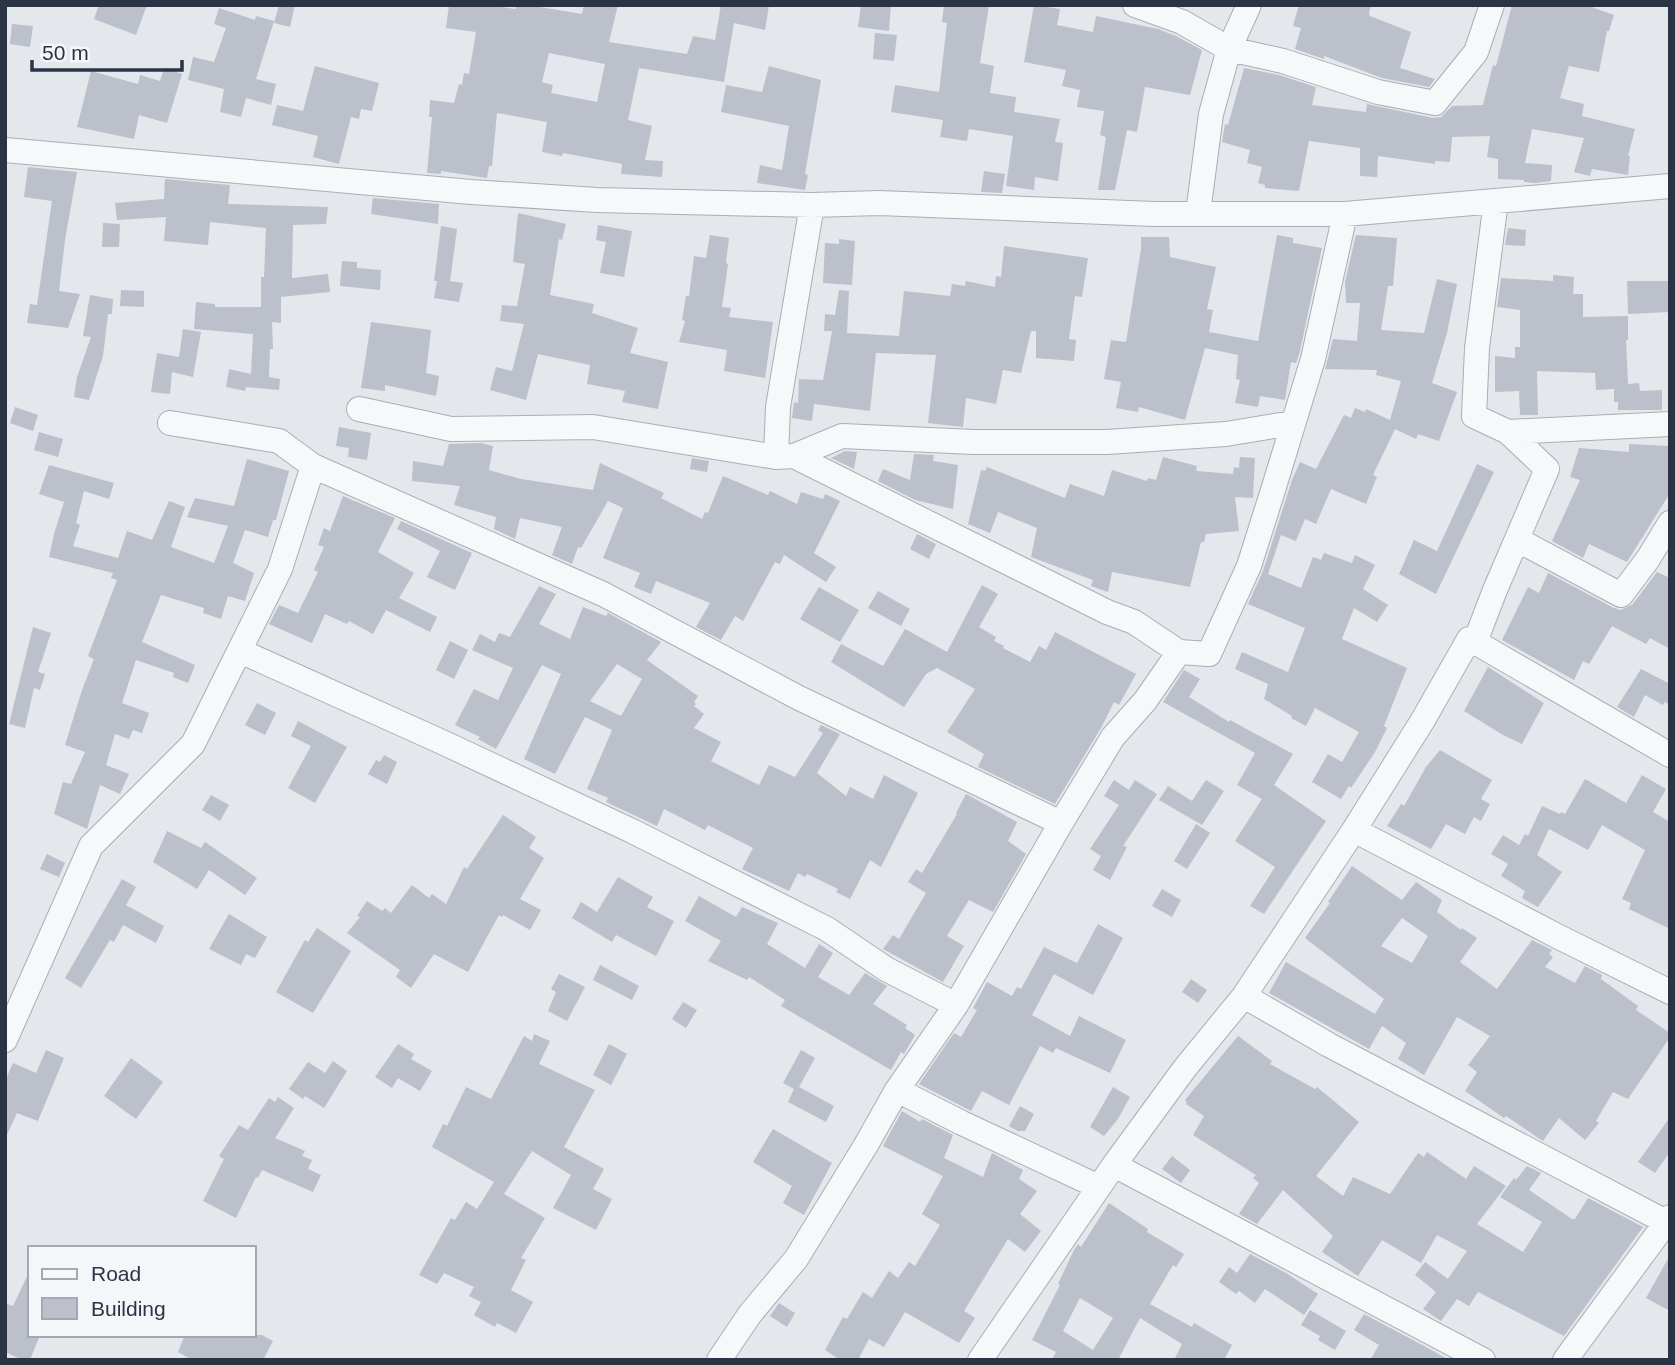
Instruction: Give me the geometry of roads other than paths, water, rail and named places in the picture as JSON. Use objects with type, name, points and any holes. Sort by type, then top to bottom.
[{"type":"street","points":[[1135,5],[1182,22],[1229,50],[1283,61],[1378,92],[1436,103],[1476,52],[1492,5]]},
{"type":"street","points":[[1198,213],[1211,114],[1229,50],[1250,5]]},
{"type":"street","points":[[5,150],[484,193],[597,200],[812,205],[879,203],[1154,214],[1345,214],[1670,186]]},
{"type":"street","points":[[1475,642],[1547,469],[1508,432],[1474,415],[1477,348],[1496,201]]},
{"type":"street","points":[[785,456],[778,407],[812,205]]},
{"type":"street","points":[[359,409],[451,429],[593,427],[785,456],[1107,612],[1133,622],[1179,652],[1209,654],[1249,566],[1313,359],[1345,214]]},
{"type":"street","points":[[170,423],[279,441],[313,466],[603,593],[799,698],[1061,823]]},
{"type":"street","points":[[785,456],[842,436],[913,440],[1107,442],[1226,434],[1292,423]]},
{"type":"street","points":[[1508,432],[1670,424]]},
{"type":"street","points":[[5,1040],[91,846],[194,744],[280,569],[313,466]]},
{"type":"street","points":[[1518,540],[1621,595],[1670,523]]},
{"type":"street","points":[[980,1360],[1114,1165],[1185,1068],[1244,996],[1354,830],[1423,720],[1469,639],[1670,755]]},
{"type":"street","points":[[240,651],[632,831],[827,929],[886,969],[956,1005]]},
{"type":"street","points":[[719,1360],[750,1314],[796,1259],[897,1090],[956,1005],[1113,737],[1144,701],[1179,652]]},
{"type":"street","points":[[1354,830],[1670,992]]},
{"type":"street","points":[[1244,996],[1329,1045],[1668,1220],[1565,1360]]},
{"type":"street","points":[[897,1090],[1099,1187]]},
{"type":"street","points":[[1114,1165],[1483,1360]]}]
